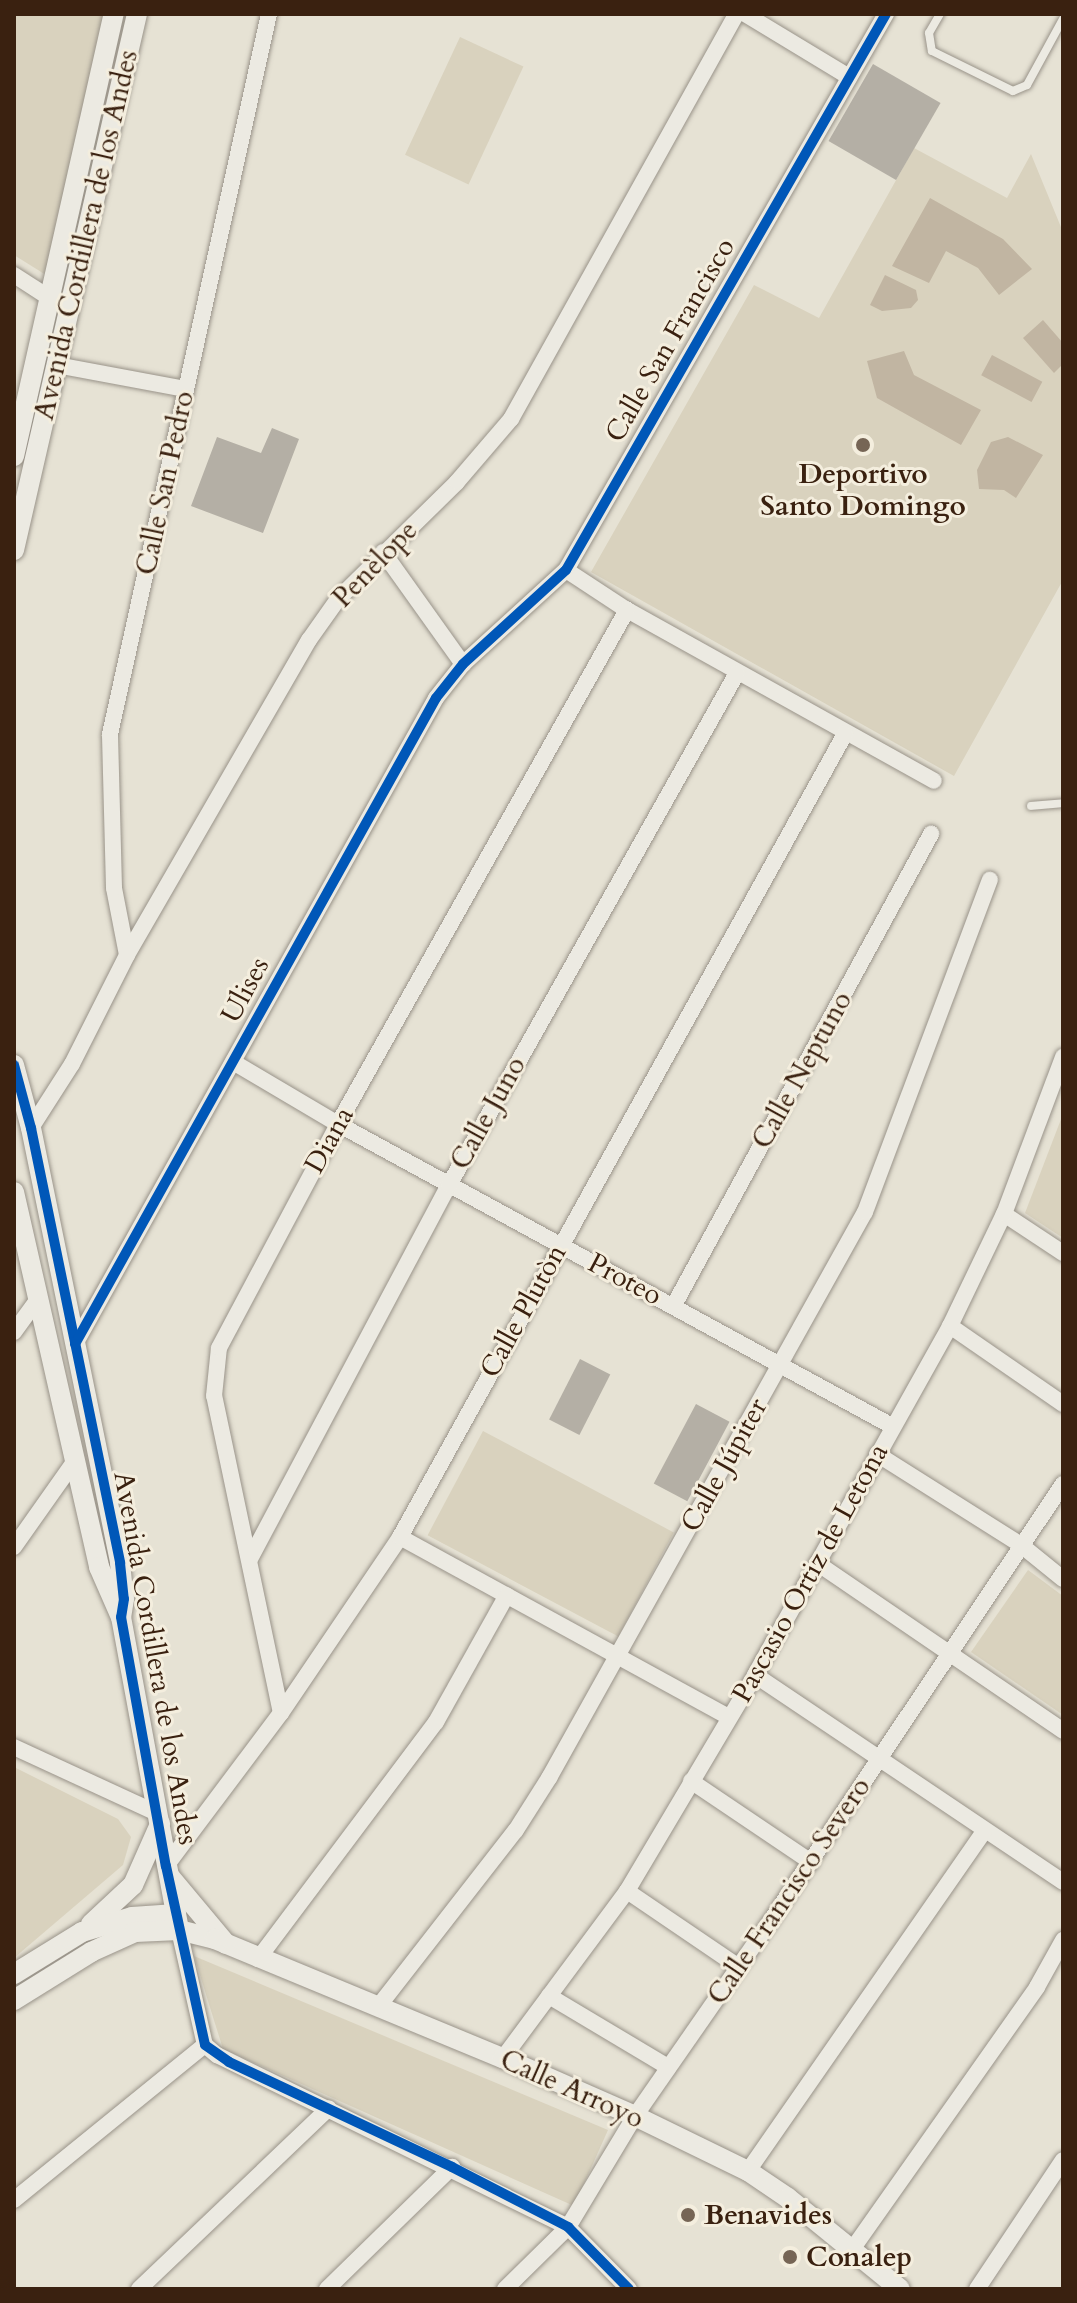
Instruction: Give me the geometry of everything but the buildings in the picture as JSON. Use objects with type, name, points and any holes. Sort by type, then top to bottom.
[{"type":"street","name":"Avenida Cordillera de los Andes","points":[[14,456],[19,416],[114,14]]},
{"type":"street","name":"Avenida Cordillera de los Andes","points":[[14,550],[137,14]]},
{"type":"street","name":"Calle San Pedro","points":[[127,955],[114,888],[110,734],[269,14]]},
{"type":"street","name":"Penèlope","points":[[31,1128],[72,1064],[127,955],[309,640],[338,599],[457,482],[511,419],[736,14]]},
{"type":"street","points":[[745,14],[849,77]]},
{"type":"street","name":"Calle San Francisco","points":[[463,664],[566,570],[886,14]]},
{"type":"street","points":[[14,275],[48,297]]},
{"type":"street","points":[[57,365],[185,389]]},
{"type":"street","points":[[383,552],[463,664]]},
{"type":"street","points":[[566,570],[627,610],[934,781]]},
{"type":"street","name":"Diana","points":[[281,1713],[214,1396],[215,1368],[232,1320],[338,1124],[627,610]]},
{"type":"street","name":"Ulises","points":[[75,1344],[412,740],[436,698],[463,664]]},
{"type":"street","name":"Calle Juno","points":[[250,1559],[449,1185],[737,673]]},
{"type":"street","name":"Calle Plutòn","points":[[167,1870],[281,1713],[400,1537],[845,734]]},
{"type":"street","name":"Calle Neptuno","points":[[674,1305],[931,834]]},
{"type":"street","name":"Calle Júpiter","points":[[378,2007],[516,1830],[865,1212],[990,880]]},
{"type":"street","name":"Pascasio Ortiz de Letona","points":[[503,2058],[627,1891],[755,1675],[950,1326],[1004,1214],[1063,1057]]},
{"type":"street","name":"Proteo","points":[[233,1062],[338,1124],[892,1426]]},
{"type":"street","name":"Avenida Cordillera de los Andes","points":[[14,1065],[31,1128],[120,1563],[124,1599],[121,1617]]},
{"type":"street","name":"Avenida Cordillera de los Andes","points":[[14,1192],[99,1567],[121,1617],[178,1922]]},
{"type":"street","points":[[1004,1214],[1063,1253]]},
{"type":"street","points":[[14,1332],[38,1299]]},
{"type":"street","points":[[950,1326],[1063,1404]]},
{"type":"street","points":[[877,1454],[1021,1545],[1063,1579]]},
{"type":"street","points":[[14,1547],[76,1459]]},
{"type":"street","name":"Calle Francisco Severo","points":[[505,2289],[568,2227],[635,2116],[811,1862],[1063,1484]]},
{"type":"street","points":[[400,1537],[729,1717]]},
{"type":"street","points":[[817,1563],[1063,1731]]},
{"type":"street","points":[[258,1959],[436,1722],[507,1595]]},
{"type":"street","points":[[755,1675],[984,1832],[1063,1882]]},
{"type":"street","points":[[14,1747],[159,1818],[133,1885],[116,1904],[82,1932],[14,1974]]},
{"type":"street","points":[[691,1781],[811,1862]]},
{"type":"street","points":[[748,2171],[984,1832]]},
{"type":"street","points":[[14,2000],[152,1914],[163,1899],[167,1870]]},
{"type":"street","points":[[167,1870],[220,1942]]},
{"type":"street","points":[[627,1891],[739,1967]]},
{"type":"street","points":[[82,1932],[152,1914],[178,1922]]},
{"type":"street","points":[[113,1940],[178,1922]]},
{"type":"street","points":[[178,1922],[205,2045],[229,2062],[452,2167],[568,2227],[629,2289]]},
{"type":"street","name":"Calle Arroyo","points":[[178,1922],[258,1959],[503,2058],[635,2116],[748,2171],[788,2198],[900,2289]]},
{"type":"street","points":[[851,2251],[1037,1987],[1063,1940]]},
{"type":"street","points":[[549,1996],[668,2067]]},
{"type":"street","points":[[14,2200],[205,2045]]},
{"type":"street","points":[[139,2289],[329,2108]]},
{"type":"street","points":[[977,2289],[1063,2160]]},
{"type":"street","points":[[327,2289],[452,2167]]},
{"type":"lane","points":[[940,14],[929,33],[932,51],[1013,91],[1027,85],[1063,19]]},
{"type":"lane","points":[[1031,806],[1063,803]]},
{"type":"shaded area","points":[[14,14],[109,14],[46,275],[14,255]]},
{"type":"shaded area","points":[[460,37],[523,67],[469,184],[405,155]]},
{"type":"shaded area","name":"Deportivo Santo Domingo","points":[[914,148],[1007,198],[1031,154],[1063,232],[1063,580],[954,776],[591,572],[754,285],[819,318]]},
{"type":"shaded area","points":[[930,198],[1003,239],[1032,269],[999,295],[978,268],[946,251],[929,283],[892,266]]},
{"type":"shaded area","points":[[885,275],[916,290],[918,300],[911,308],[882,311],[870,305]]},
{"type":"shaded area","points":[[1043,320],[1063,343],[1063,364],[1054,373],[1023,338]]},
{"type":"shaded area","points":[[904,351],[914,375],[981,410],[961,445],[877,398],[867,361]]},
{"type":"shaded area","points":[[992,355],[1042,382],[1032,402],[981,375]]},
{"type":"shaded area","points":[[1008,437],[1043,455],[1016,498],[1004,490],[979,489],[977,470],[991,442]]},
{"type":"shaded area","points":[[1063,1114],[1063,1238],[1025,1213]]},
{"type":"shaded area","points":[[483,1431],[674,1532],[618,1637],[428,1535]]},
{"type":"shaded area","points":[[1028,1570],[1063,1596],[1063,1715],[971,1652]]},
{"type":"shaded area","points":[[14,1767],[118,1819],[131,1837],[123,1865],[14,1958]]},
{"type":"shaded area","points":[[194,1956],[608,2130],[574,2206],[223,2049]]},
{"type":"cycle path","points":[[75,1344],[436,698],[463,664],[566,570],[886,14]]},
{"type":"cycle path","points":[[14,1065],[31,1128],[120,1563],[124,1599],[121,1617],[166,1866],[205,2045],[229,2062],[452,2167],[568,2227],[629,2289]]},
{"type":"place","name":"Deportivo Santo Domingo","points":[[863,445]]},
{"type":"place","name":"Benavides","points":[[688,2215]]},
{"type":"place","name":"Conalep","points":[[790,2257]]}]
